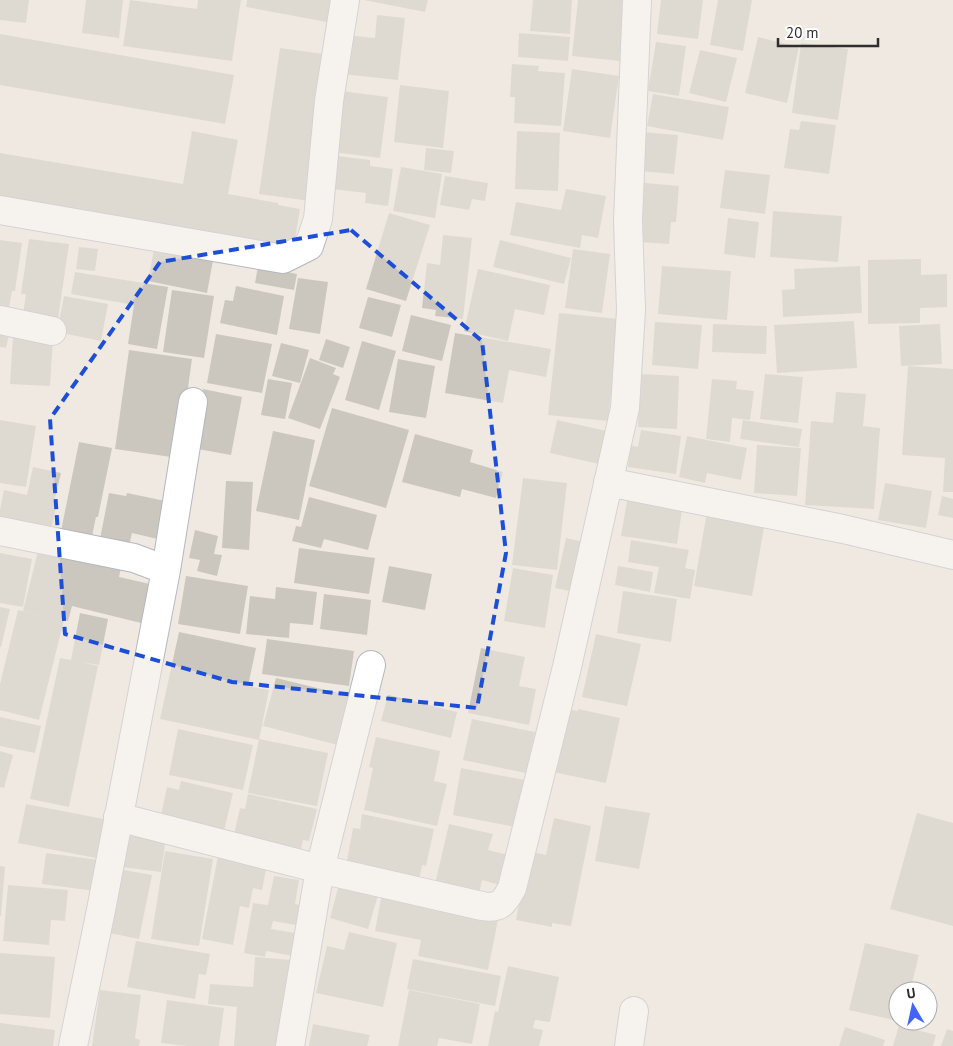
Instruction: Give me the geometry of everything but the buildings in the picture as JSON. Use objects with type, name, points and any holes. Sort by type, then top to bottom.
[{"type":"street","points":[[0,210],[283,259],[309,246],[318,219],[328,101],[345,0]]},
{"type":"street","points":[[118,817],[320,869],[490,908],[498,906],[505,901],[512,888],[568,667],[625,408],[631,310],[628,221],[638,0]]},
{"type":"street","points":[[0,320],[52,331]]},
{"type":"street","points":[[73,1046],[166,570],[193,402]]},
{"type":"street","points":[[608,482],[843,529],[953,555]]},
{"type":"street","points":[[0,531],[134,558],[166,570]]},
{"type":"street","points":[[290,1046],[320,869],[371,665]]},
{"type":"street","points":[[629,1046],[634,1011]]},
{"type":"highlighted area","points":[[351,230],[482,341],[506,553],[477,708],[232,682],[65,634],[50,419],[160,262]]}]
